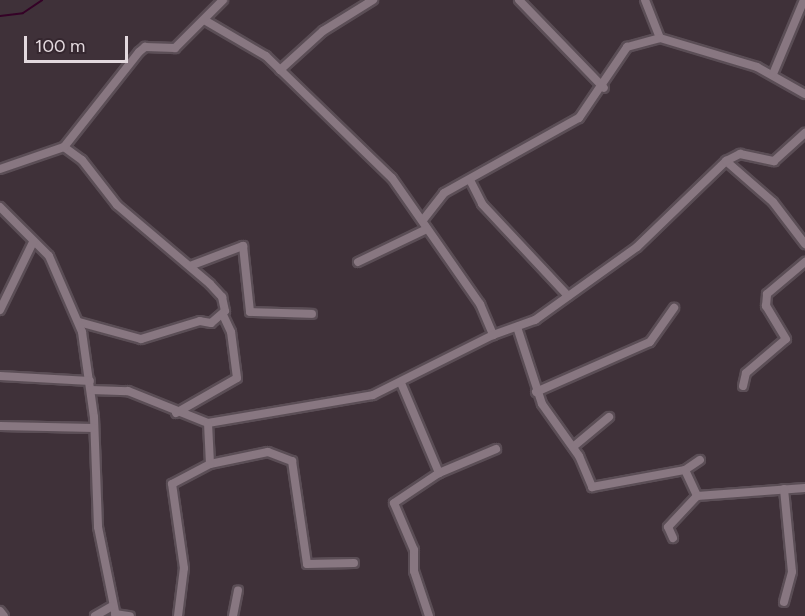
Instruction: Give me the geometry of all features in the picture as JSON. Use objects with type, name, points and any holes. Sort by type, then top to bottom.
[{"type":"street","points":[[0,169],[64,147],[139,52],[146,47],[175,48],[206,21],[223,0]]},
{"type":"street","points":[[279,70],[323,31],[373,0]]},
{"type":"street","points":[[519,0],[604,88]]},
{"type":"street","points":[[645,0],[660,38]]},
{"type":"street","points":[[773,74],[804,0]]},
{"type":"street","points":[[206,21],[266,56],[392,178],[480,304],[493,335]]},
{"type":"street","points":[[423,220],[444,193],[579,118],[604,88],[627,47],[660,38],[773,74],[805,94]]},
{"type":"street","points":[[0,376],[128,391],[208,423],[351,402],[401,382],[493,335],[517,327],[567,296],[637,247],[726,161],[740,154],[774,161],[805,133]]},
{"type":"street","points":[[64,147],[82,160],[111,200],[190,266],[222,297],[223,315],[231,332],[237,378],[176,412]]},
{"type":"street","points":[[726,161],[773,202],[805,244]]},
{"type":"street","points":[[470,180],[482,204],[567,296]]},
{"type":"street","points":[[0,207],[33,242],[67,286],[79,322],[91,386],[98,527],[115,612]]},
{"type":"street","points":[[358,262],[427,229]]},
{"type":"street","points":[[0,310],[33,242]]},
{"type":"street","points":[[190,266],[243,246],[250,312],[312,314]]},
{"type":"street","points":[[743,386],[746,373],[786,339],[766,306],[767,294],[805,262]]},
{"type":"street","points":[[536,392],[650,342],[674,308]]},
{"type":"street","points":[[79,322],[141,339],[200,321],[211,323],[223,315]]},
{"type":"street","points":[[517,327],[536,392],[573,447],[590,484],[598,490],[685,470],[700,460]]},
{"type":"street","points":[[401,382],[439,473]]},
{"type":"street","points":[[573,447],[609,417]]},
{"type":"street","points":[[208,423],[210,464]]},
{"type":"street","points":[[0,426],[94,428]]},
{"type":"street","points":[[429,616],[414,571],[414,550],[393,507],[439,473],[496,449]]},
{"type":"street","points":[[178,616],[183,568],[172,484],[210,464],[268,452],[287,455],[298,490],[307,564],[354,563]]},
{"type":"street","points":[[685,470],[697,496]]},
{"type":"street","points":[[673,538],[668,527],[697,496],[805,488]]},
{"type":"street","points":[[783,489],[792,572],[784,602]]},
{"type":"street","points":[[233,616],[238,591]]},
{"type":"street","points":[[0,611],[4,616]]},
{"type":"street","points":[[95,616],[115,612],[130,616]]},
{"type":"waterway","points":[[0,16],[23,13],[42,0]]}]
